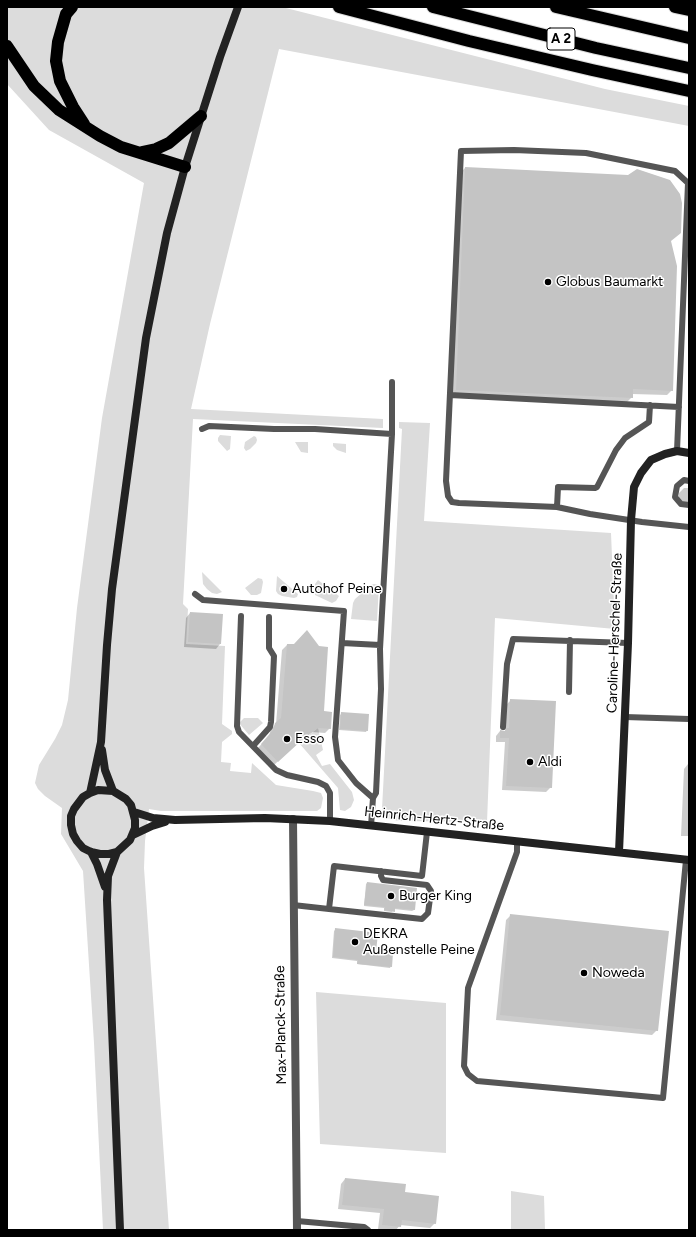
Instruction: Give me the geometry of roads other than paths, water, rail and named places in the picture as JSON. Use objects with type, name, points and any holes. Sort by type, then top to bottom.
[{"type":"highway","points":[[72,7],[66,14],[58,42],[56,61],[60,82],[85,127]]},
{"type":"highway","points":[[339,7],[592,70],[689,91]]},
{"type":"highway","name":"A 2","points":[[433,7],[596,48],[689,68]]},
{"type":"highway","name":"A 2","points":[[556,7],[689,38]]},
{"type":"highway","points":[[675,7],[689,10]]},
{"type":"highway","points":[[7,46],[34,86],[59,110],[100,136],[121,147],[186,167]]},
{"type":"highway","points":[[140,152],[156,149],[169,143],[201,116]]},
{"type":"main road","points":[[90,793],[101,742],[106,652],[112,589],[146,338],[167,233],[201,116],[238,7]]},
{"type":"main road","name":"Caroline-Herschel-Straße","points":[[619,852],[628,643],[631,520],[634,487],[641,473],[652,460],[665,454],[677,451],[689,453]]},
{"type":"main road","points":[[101,742],[105,770],[113,792]]},
{"type":"main road","points":[[98,790],[113,792],[126,799],[134,812],[135,828],[133,835],[126,845],[117,852],[100,854],[91,852],[83,848],[73,834],[71,816],[74,809],[83,797],[90,793],[98,790]]},
{"type":"main road","name":"Heinrich-Hertz-Straße","points":[[134,812],[153,818],[175,820],[293,819],[330,821],[688,860]]},
{"type":"main road","name":"Heinrich-Hertz-Straße","points":[[133,835],[152,826],[175,820]]},
{"type":"main road","points":[[91,852],[102,876],[106,900],[120,1230]]},
{"type":"main road","points":[[106,900],[108,876],[117,852]]},
{"type":"street","name":"Max-Planck-Straße","points":[[293,819],[297,1230]]},
{"type":"lane","points":[[677,451],[688,183],[675,171],[579,153],[514,150],[461,151],[446,481],[448,496],[452,502],[474,505],[557,507],[631,520],[689,527]]},
{"type":"lane","points":[[371,826],[373,798],[376,792],[377,784],[381,689],[380,645],[392,434],[392,382]]},
{"type":"lane","points":[[450,395],[679,407]]},
{"type":"lane","points":[[557,507],[558,487],[596,487],[616,450],[625,438],[649,422],[650,405]]},
{"type":"lane","points":[[202,429],[209,426],[315,429],[392,434]]},
{"type":"lane","points":[[689,481],[684,480],[677,486],[676,497],[681,504],[689,505]]},
{"type":"lane","points":[[195,594],[202,600],[344,611],[334,737],[338,760],[356,783],[373,798]]},
{"type":"lane","points":[[241,616],[237,726],[239,732],[276,770],[287,775],[318,782],[326,786],[330,793],[330,821]]},
{"type":"lane","points":[[253,746],[270,726],[271,722],[274,656],[269,648],[270,617]]},
{"type":"lane","points":[[503,727],[507,664],[513,639],[628,643]]},
{"type":"lane","points":[[569,692],[570,640]]},
{"type":"lane","points":[[342,643],[380,645]]},
{"type":"lane","points":[[625,717],[689,719]]},
{"type":"lane","points":[[329,909],[334,866],[422,876],[427,832]]},
{"type":"lane","points":[[517,841],[517,852],[468,988],[464,1066],[468,1074],[477,1081],[663,1098],[688,860]]},
{"type":"lane","points":[[293,905],[422,919],[428,913],[430,891],[426,885],[383,880],[381,872]]},
{"type":"lane","points":[[297,1221],[364,1227],[368,1230]]},
{"type":"place","name":"Globus Baumarkt","points":[[548,282]]},
{"type":"place","name":"Autohof Peine","points":[[284,589]]},
{"type":"place","name":"Esso","points":[[287,739]]},
{"type":"place","name":"Aldi","points":[[530,762]]},
{"type":"place","name":"Burger King","points":[[391,896]]},
{"type":"place","name":"DEKRA Außenstelle Peine","points":[[355,942]]},
{"type":"place","name":"Noweda","points":[[584,973]]}]
